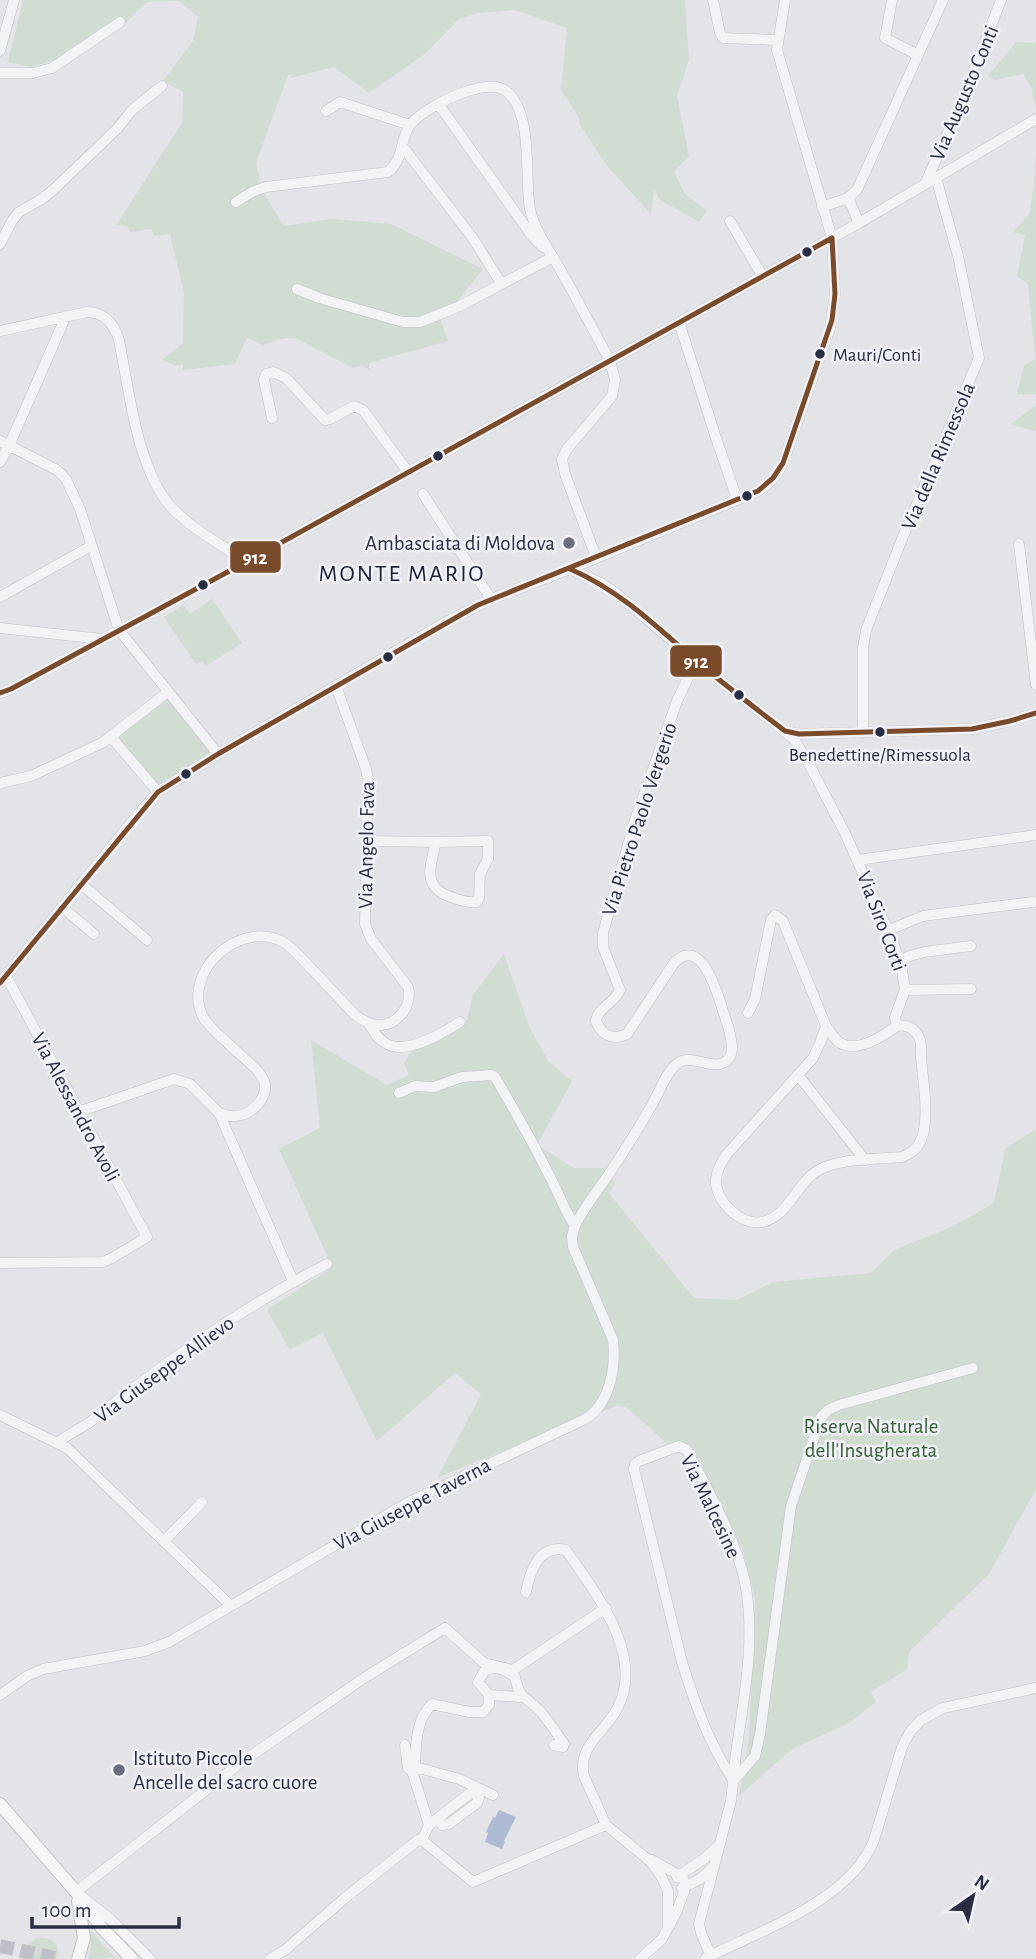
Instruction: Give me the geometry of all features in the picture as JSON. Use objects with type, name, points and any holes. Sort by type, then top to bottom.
[{"type":"main road","points":[[0,1804],[76,1892],[102,1928],[132,1959]]},
{"type":"main road","points":[[76,1892],[84,1931],[78,1959]]},
{"type":"street","points":[[0,51],[14,0]]},
{"type":"street","points":[[713,0],[723,37],[778,40]]},
{"type":"street","points":[[3,980],[158,792],[218,754],[491,599],[763,488],[777,474],[832,320],[835,293],[832,238],[777,50],[785,0]]},
{"type":"street","points":[[892,0],[885,38],[918,55]]},
{"type":"street","points":[[822,206],[855,193],[943,0]]},
{"type":"street","name":"Via Augusto Conti","points":[[925,185],[962,101],[1001,0]]},
{"type":"street","points":[[0,73],[33,73],[47,70],[120,22]]},
{"type":"street","points":[[0,244],[19,212],[43,199],[117,129],[132,110],[162,86]]},
{"type":"street","points":[[236,202],[266,187],[388,172],[397,161],[410,125],[439,104],[488,86],[501,88],[512,97],[523,125],[531,212],[543,241],[610,361],[615,380],[612,396],[567,449],[562,459],[596,558]]},
{"type":"street","points":[[326,111],[340,102],[410,125]]},
{"type":"street","points":[[439,104],[532,236],[553,257]]},
{"type":"street","name":"Via Augusto Conti","points":[[832,238],[1036,119]]},
{"type":"street","points":[[403,148],[472,237],[502,283]]},
{"type":"street","name":"Via della Rimessola","points":[[863,733],[863,648],[866,630],[979,358],[958,256],[936,178]]},
{"type":"street","points":[[848,198],[859,223]]},
{"type":"street","points":[[730,221],[762,277]]},
{"type":"street","points":[[0,693],[246,562],[832,238]]},
{"type":"street","points":[[297,289],[330,302],[411,323],[460,306],[553,257]]},
{"type":"street","points":[[0,331],[93,312],[112,324],[119,340],[142,450],[163,497],[183,518],[246,562]]},
{"type":"street","points":[[0,462],[4,444],[66,316]]},
{"type":"street","points":[[679,322],[737,499]]},
{"type":"street","points":[[272,418],[264,380],[266,374],[273,372],[286,378],[324,420],[354,406],[360,408],[408,472]]},
{"type":"street","points":[[4,444],[52,468],[64,477],[76,500],[120,630],[218,754]]},
{"type":"street","points":[[423,494],[491,599]]},
{"type":"street","points":[[1019,544],[1036,685]]},
{"type":"street","points":[[0,597],[91,546]]},
{"type":"street","name":"Via Siro Corti","points":[[570,569],[599,582],[617,594],[794,739],[858,860],[900,959],[905,990],[895,1017],[897,1026]]},
{"type":"street","points":[[0,628],[103,639]]},
{"type":"street","name":"Via Pietro Paolo Vergerio","points":[[575,1226],[639,1130],[676,1065],[690,1060],[722,1063],[729,1057],[732,1046],[709,973],[701,961],[690,956],[676,960],[627,1034],[617,1037],[605,1034],[597,1025],[596,1016],[618,996],[620,990],[602,941],[628,842],[677,701],[696,661]]},
{"type":"street","name":"Via Angelo Fava","points":[[336,686],[368,780],[366,928],[404,980],[410,996],[405,1011],[396,1019],[379,1025],[368,1023]]},
{"type":"street","points":[[0,783],[31,776],[92,748],[111,737],[168,692]]},
{"type":"street","points":[[786,731],[799,734],[972,729],[1036,713]]},
{"type":"street","points":[[111,737],[158,792]]},
{"type":"street","points":[[858,860],[1036,835]]},
{"type":"street","points":[[368,841],[488,841],[488,859],[480,874],[477,902],[469,903],[450,897],[433,886],[429,873],[436,842]]},
{"type":"street","points":[[81,884],[147,940]]},
{"type":"street","points":[[889,930],[920,917],[1033,902]]},
{"type":"street","points":[[62,907],[94,934]]},
{"type":"street","points":[[748,1013],[755,999],[771,920],[776,915],[786,926],[826,1026],[837,1040],[848,1046],[868,1042],[897,1026],[911,1027],[921,1041],[926,1110],[922,1136],[918,1146],[910,1153],[902,1157],[834,1165],[818,1171],[800,1186],[782,1210],[766,1221],[749,1221],[729,1208],[719,1192],[716,1182],[718,1172],[723,1160],[817,1052],[826,1026]]},
{"type":"street","points":[[219,1113],[235,1116],[248,1112],[262,1097],[265,1085],[257,1069],[210,1026],[201,1012],[199,995],[204,973],[212,960],[226,947],[241,940],[254,937],[284,943],[355,1015],[368,1023],[379,1039],[387,1045],[404,1047],[417,1044],[460,1022]]},
{"type":"street","points":[[900,959],[924,952],[971,946]]},
{"type":"street","name":"Via Alessandro Avoli","points":[[0,1263],[103,1262],[147,1237],[3,980]]},
{"type":"street","points":[[905,990],[971,989]]},
{"type":"street","points":[[798,1075],[865,1160]]},
{"type":"street","points":[[399,1093],[415,1086],[434,1087],[462,1077],[495,1077],[550,1176],[562,1207],[575,1226]]},
{"type":"street","points":[[78,1112],[174,1079],[192,1086],[219,1113],[293,1281]]},
{"type":"street","name":"Via Giuseppe Taverna","points":[[0,1695],[30,1674],[43,1669],[157,1647],[190,1631],[230,1605],[409,1502],[595,1412],[607,1393],[614,1345],[573,1247],[571,1240],[575,1226]]},
{"type":"street","name":"Via Giuseppe Allievo","points":[[58,1443],[94,1419],[157,1368],[254,1304],[327,1264]]},
{"type":"street","name":"Via Malcesine","points":[[734,1781],[755,1755],[792,1506],[821,1417],[839,1405],[973,1368]]},
{"type":"street","points":[[0,1415],[71,1451],[230,1605]]},
{"type":"street","name":"Via Malcesine","points":[[708,1957],[699,1927],[731,1801],[734,1781],[735,1756],[749,1667],[748,1628],[745,1583],[737,1553],[687,1450],[678,1446],[639,1461],[634,1469],[682,1662],[698,1712],[734,1781]]},
{"type":"street","points":[[164,1541],[202,1502]]},
{"type":"street","points":[[526,1592],[536,1560],[551,1551],[566,1550],[606,1608],[618,1636],[625,1686],[617,1710],[586,1751],[582,1765],[584,1776],[606,1825],[655,1867],[667,1888],[668,1924]]},
{"type":"street","points":[[150,1959],[110,1919],[76,1892],[239,1764],[364,1678],[445,1628],[484,1663],[513,1670],[606,1608]]},
{"type":"street","points":[[270,1959],[285,1950],[417,1841],[422,1840],[433,1822],[414,1769],[419,1726],[429,1706],[432,1704],[469,1712],[483,1712],[489,1705],[489,1695],[478,1682],[485,1670],[496,1667],[505,1669],[515,1677],[522,1697],[538,1709],[564,1744],[563,1748],[554,1745]]},
{"type":"street","points":[[708,1957],[823,1898],[854,1872],[869,1852],[874,1840],[904,1742],[921,1720],[943,1708],[1036,1688]]},
{"type":"street","points":[[489,1695],[522,1697]]},
{"type":"street","points":[[405,1745],[408,1768],[419,1768],[459,1779],[493,1795]]},
{"type":"street","points":[[422,1840],[473,1882],[606,1825]]},
{"type":"street","points":[[667,1888],[719,1846]]},
{"type":"street","points":[[644,1856],[680,1875],[687,1886]]},
{"type":"street","points":[[640,1959],[659,1942],[680,1905],[687,1886],[713,1867]]},
{"type":"street","points":[[667,1888],[687,1886],[699,1889],[706,1902]]},
{"type":"green space","points":[[23,0],[685,0],[689,60],[677,96],[689,156],[674,172],[685,194],[707,211],[699,222],[660,200],[654,189],[651,214],[608,167],[561,90],[567,28],[515,10],[478,13],[459,19],[425,54],[369,93],[334,67],[290,78],[292,74],[288,75],[256,163],[262,190],[284,226],[332,219],[391,224],[483,269],[441,322],[448,341],[369,363],[369,370],[363,365],[353,368],[295,338],[284,338],[263,345],[247,338],[235,364],[183,370],[183,364],[176,366],[162,360],[183,343],[184,293],[170,234],[154,236],[151,229],[130,232],[127,226],[116,225],[182,123],[183,92],[163,81],[193,41],[198,17],[179,1],[146,2],[124,25],[101,28],[55,60],[30,67],[8,62]]},
{"type":"green space","points":[[1036,41],[1036,108],[1032,89],[1023,74],[995,80],[988,76],[1016,42]]},
{"type":"green space","points":[[1036,152],[1036,394],[1017,394],[1024,366],[1035,359],[1028,284],[1017,276],[1025,235],[1013,232],[1029,214]]},
{"type":"green space","points":[[1036,405],[1036,431],[1011,424]]},
{"type":"green space","points":[[212,599],[242,643],[206,666],[202,661],[196,664],[164,617],[183,605],[190,614]]},
{"type":"green space","points":[[167,697],[212,752],[158,786],[117,736]]},
{"type":"green space","name":"Riserva Naturale dell'Insugherata","points":[[504,954],[529,1026],[548,1061],[572,1081],[537,1145],[574,1168],[605,1168],[615,1184],[609,1193],[694,1298],[737,1300],[773,1282],[871,1273],[894,1250],[954,1226],[994,1203],[1005,1149],[1036,1129],[1036,1489],[989,1574],[909,1652],[907,1669],[871,1692],[876,1702],[849,1723],[792,1749],[739,1796],[749,1737],[755,1598],[742,1549],[691,1448],[669,1445],[626,1407],[616,1406],[438,1477],[481,1394],[455,1373],[377,1441],[323,1333],[290,1350],[267,1310],[330,1269],[327,1256],[279,1149],[320,1128],[311,1040],[387,1085],[409,1075],[404,1063],[412,1051],[466,1024],[473,995]]},
{"type":"green space","points":[[90,1930],[116,1959],[88,1959]]},
{"type":"green space","points":[[37,1938],[47,1938],[54,1942],[58,1949],[57,1959],[20,1959],[26,1946]]},
{"type":"water","points":[[499,1810],[516,1817],[502,1849],[485,1842],[486,1832]]},
{"type":"tunnel","points":[[0,1946],[59,1959]]},
{"type":"transit line","name":"912","points":[[0,693],[246,562],[832,238]]},
{"type":"transit line","name":"912","points":[[0,983],[158,792],[218,754],[478,605],[758,491],[773,478],[783,463],[832,320],[835,294],[832,238]]},
{"type":"transit line","name":"912","points":[[570,569],[605,587],[636,610],[785,731],[799,734],[972,729],[1036,713]]},
{"type":"place","name":"Mauri/Conti","points":[[820,354]]},
{"type":"place","name":"Ambasciata di Moldova","points":[[569,543]]},
{"type":"place","name":"Benedettine/Rimessuola","points":[[880,732]]},
{"type":"place","name":"Istituto Piccole Ancelle del sacro cuore","points":[[119,1770]]},
{"type":"district","name":"MONTE MARIO","points":[[402,573]]}]
